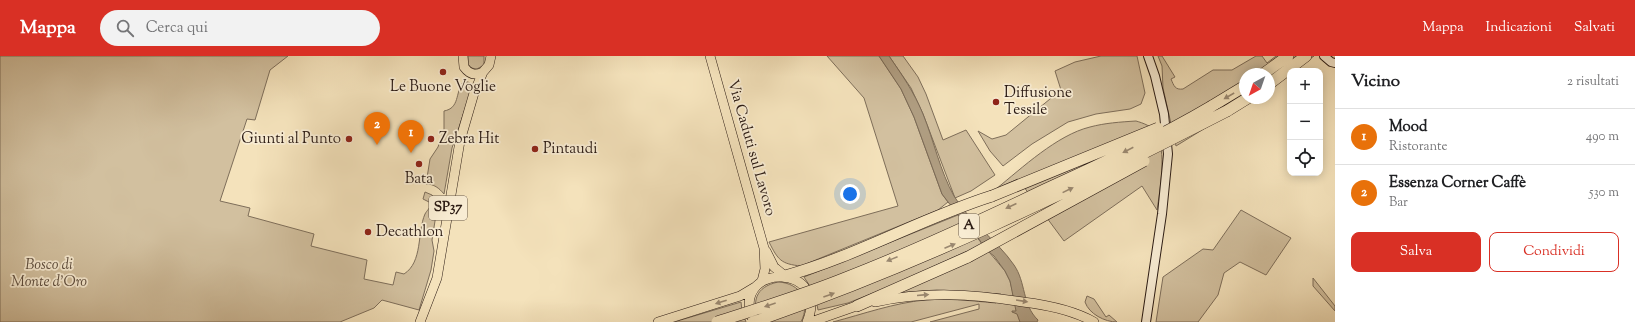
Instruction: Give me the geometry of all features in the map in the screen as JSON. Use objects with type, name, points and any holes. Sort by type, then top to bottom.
[{"type":"highway","points":[[1271,68],[1288,56]]},
{"type":"highway","points":[[1275,79],[1306,56]]},
{"type":"highway","name":"A","points":[[717,322],[768,306],[844,279],[959,231],[1183,123],[1239,90]]},
{"type":"highway","name":"A","points":[[753,322],[852,286],[966,239],[1125,163],[1239,104]]},
{"type":"highway","points":[[785,276],[819,266],[961,206],[992,196],[1212,106]]},
{"type":"highway","points":[[857,306],[968,257],[1128,170],[1227,111]]},
{"type":"main road","name":"SP37","points":[[464,56],[464,66],[471,73],[474,82],[474,93]]},
{"type":"main road","name":"Via Caduti sul Lavoro","points":[[710,56],[764,248],[774,267],[785,276],[798,281],[806,289],[810,299],[811,308],[807,322]]},
{"type":"main road","points":[[1146,322],[1163,207],[1168,154],[1163,109],[1155,76],[1148,56]]},
{"type":"main road","points":[[1324,56],[1331,62],[1335,63]]},
{"type":"main road","name":"SP37","points":[[420,322],[437,278],[460,141],[474,93],[483,72],[489,65],[490,58]]},
{"type":"main road","points":[[471,73],[479,74],[483,72]]},
{"type":"main road","name":"Via Caduti sul Lavoro","points":[[753,322],[749,304],[752,295],[760,284],[765,269],[764,248]]},
{"type":"main road","points":[[658,322],[740,296],[772,277],[785,276]]},
{"type":"main road","points":[[811,322],[857,306],[899,297],[942,293],[1001,298],[1042,305],[1094,322]]},
{"type":"green space","name":"Bosco di Monte d'Oro","points":[[0,56],[288,56],[270,70],[255,120],[247,119],[220,201],[250,208],[248,216],[314,234],[311,246],[367,260],[364,279],[393,285],[396,272],[404,274],[410,269],[414,262],[419,246],[425,214],[431,203],[423,199],[425,192],[432,195],[438,202],[432,240],[434,251],[431,270],[419,310],[382,300],[374,308],[340,322],[0,322]]},
{"type":"green space","points":[[468,56],[484,56],[484,65],[477,69],[471,68],[468,64]]},
{"type":"green space","points":[[827,56],[879,56],[901,89],[914,117],[942,194],[948,202],[938,210],[801,266],[789,264],[781,260],[769,242],[898,206],[864,98]]},
{"type":"green space","points":[[889,56],[903,56],[918,77],[943,140],[966,130],[995,175],[971,191],[955,198],[923,114],[911,88]]},
{"type":"green space","points":[[1101,56],[1137,56],[1145,93],[1141,104],[1130,109],[1096,114],[1068,122],[1032,144],[1003,166],[990,151],[978,131],[992,139],[1006,135],[1061,90],[1055,71],[1075,62]]},
{"type":"green space","points":[[1158,56],[1162,56],[1175,77],[1171,79],[1174,86],[1176,88],[1183,89],[1213,70],[1232,70],[1256,56],[1262,56],[1267,63],[1276,56],[1314,56],[1297,68],[1287,68],[1287,75],[1275,84],[1275,68],[1239,68],[1239,104],[1244,104],[1176,146],[1163,88],[1162,66]]},
{"type":"green space","points":[[463,82],[470,83],[472,88],[452,148],[444,194],[436,187],[426,184],[430,159],[438,147],[444,129],[444,111],[453,107]]},
{"type":"green space","points":[[1136,121],[1152,128],[1159,140],[1162,170],[1157,210],[1142,186],[1064,241],[1018,179],[996,189],[1028,162],[1065,137],[1090,127]]},
{"type":"green space","points":[[1241,210],[1291,238],[1266,275],[1240,262],[1224,273],[1218,295],[1198,322],[1156,322],[1163,277],[1203,249],[1213,250]]},
{"type":"green space","points":[[958,215],[1005,271],[1010,281],[1020,322],[930,322],[979,309],[979,304],[911,322],[833,322],[913,301],[934,299],[996,303],[1001,298],[1001,294],[936,290],[897,293],[968,257],[965,252],[891,286],[848,303],[818,310],[815,294],[804,277]]},
{"type":"green space","points":[[1313,278],[1335,306],[1335,311],[1313,286]]},
{"type":"green space","points":[[778,282],[793,286],[802,295],[805,307],[801,322],[760,322],[756,308],[757,296],[770,284]]},
{"type":"green space","points":[[1087,296],[1094,299],[1106,317],[1109,315],[1117,322],[1108,321],[1094,314],[1085,302]]},
{"type":"green space","points":[[741,302],[742,311],[746,322],[674,322]]},
{"type":"shaded area","points":[[879,56],[889,56],[908,84],[923,114],[941,166],[954,196],[960,206],[1000,247],[1014,265],[1021,279],[1029,307],[1038,320],[1037,322],[1020,322],[1017,314],[1012,312],[1016,311],[1010,281],[1005,271],[994,256],[985,249],[979,239],[942,194],[914,117],[901,89]]},
{"type":"place","name":"Le Buone Voglie","points":[[443,72]]},
{"type":"place","name":"Diffusione Tessile","points":[[996,102]]},
{"type":"place","name":"Giunti al Punto","points":[[349,139]]},
{"type":"place","name":"Zebra Hit","points":[[431,139]]},
{"type":"place","name":"Essenza Corner Caffè","points":[[377,145]]},
{"type":"place","name":"Pintaudi","points":[[535,149]]},
{"type":"place","name":"Mood","points":[[411,153]]},
{"type":"place","name":"Bata","points":[[419,164]]},
{"type":"place","name":"Decathlon","points":[[368,232]]}]
